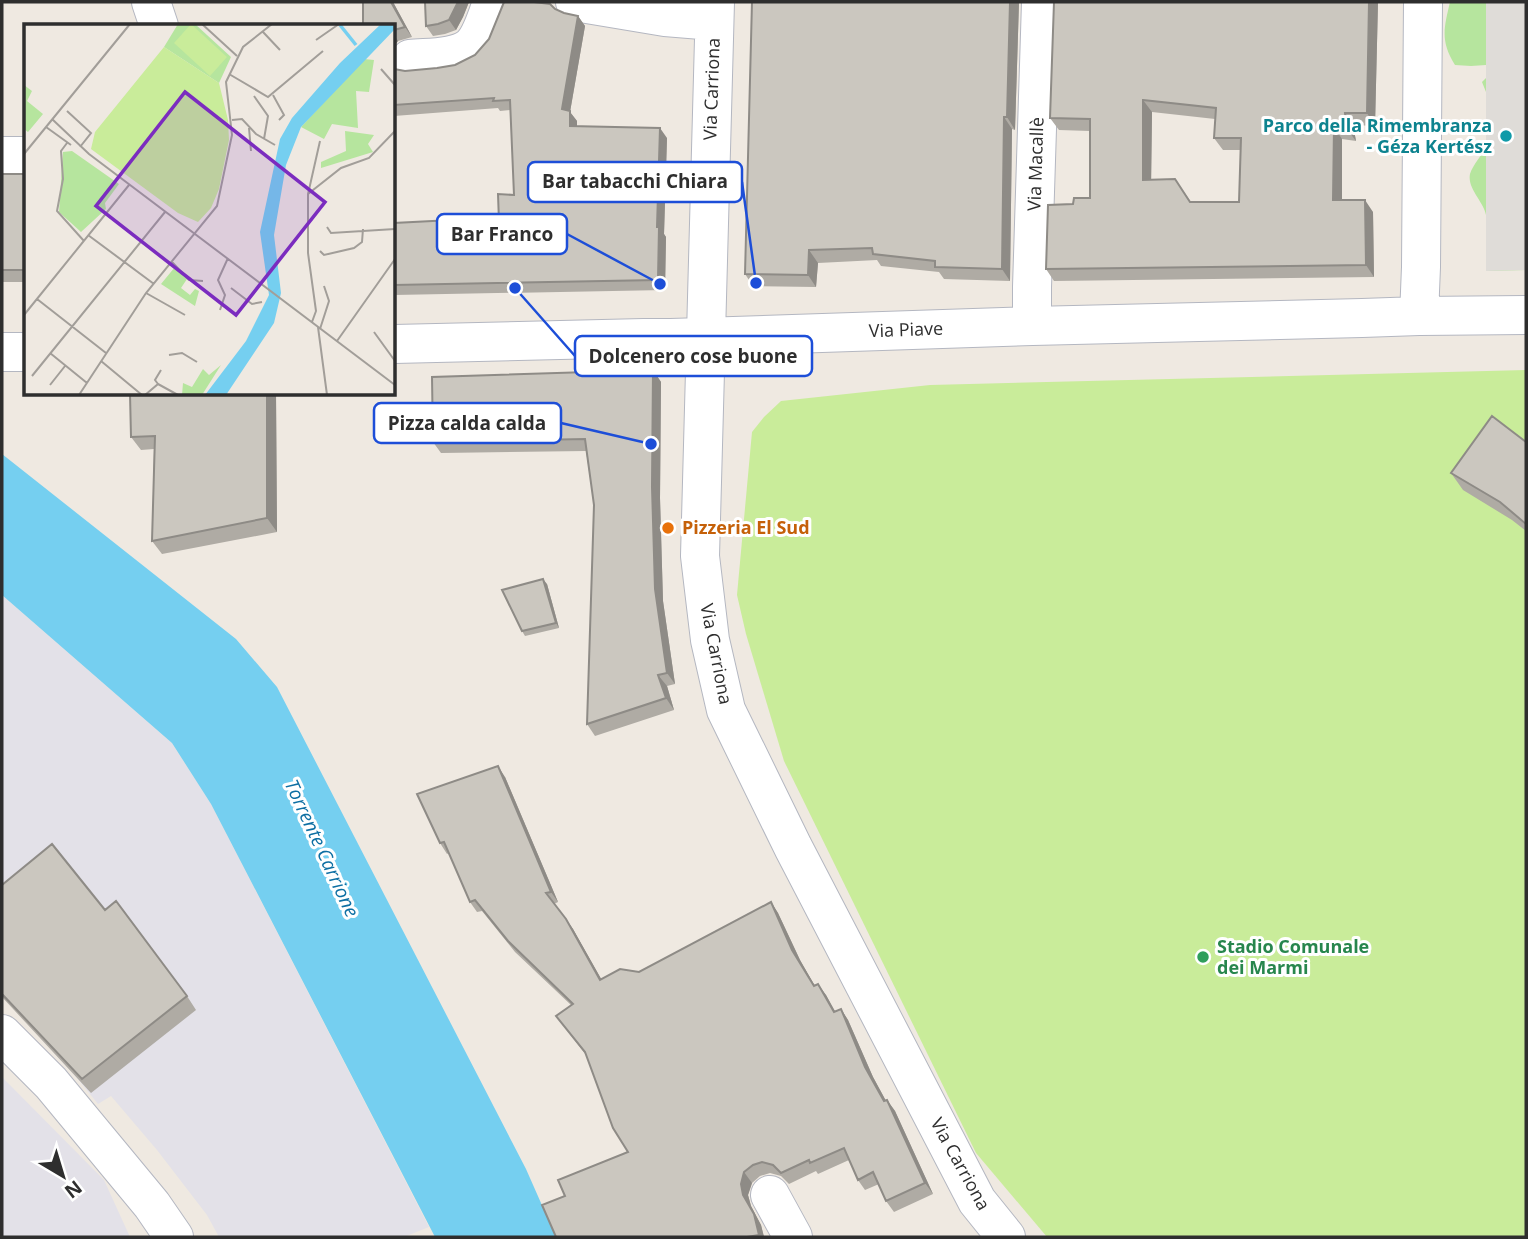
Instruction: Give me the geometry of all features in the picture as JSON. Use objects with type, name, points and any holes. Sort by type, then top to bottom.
[{"type":"street","points":[[151,2],[158,24]]},
{"type":"street","points":[[410,59],[455,54],[471,47],[485,24],[492,2]]},
{"type":"street","points":[[575,2],[665,17],[714,11]]},
{"type":"street","name":"Via Macallè","points":[[1032,326],[1041,2]]},
{"type":"street","points":[[1419,316],[1423,2]]},
{"type":"street","name":"Via Carriona","points":[[714,11],[700,556],[710,640],[726,710],[793,848],[977,1201],[1006,1237]]},
{"type":"street","points":[[2,156],[24,156]]},
{"type":"street","name":"Via Piave","points":[[396,344],[1526,315]]},
{"type":"street","points":[[2,352],[24,352]]},
{"type":"street","points":[[2,1034],[51,1083],[150,1221],[174,1237]]},
{"type":"street","points":[[770,1195],[793,1237]]},
{"type":"shaded area","name":"Parco della Rimembranza - Géza Kertész","points":[[1486,2],[1526,2],[1526,270],[1486,271]]},
{"type":"shaded area","points":[[2,595],[172,743],[211,804],[429,1227],[404,1237],[219,1237],[207,1215],[111,1096],[98,1104],[2,996]]},
{"type":"shaded area","points":[[2,1077],[104,1180],[130,1237],[2,1237]]},
{"type":"green space","name":"Parco della Rimembranza - Géza Kertész","points":[[1450,2],[1526,2],[1526,270],[1486,271],[1486,215],[1473,190],[1470,174],[1486,145],[1486,92],[1482,82],[1486,78],[1486,65],[1455,65],[1445,41]]},
{"type":"green space","name":"Stadio Comunale dei Marmi","points":[[1526,370],[1526,1237],[1047,1237],[976,1153],[784,761],[737,595],[752,432],[781,401],[930,385]]},
{"type":"water","name":"Torrente Carrione","points":[[2,454],[236,639],[277,687],[526,1169],[556,1237],[435,1237],[211,804],[172,743],[2,595]]},
{"type":"building","points":[[363,2],[391,2],[405,27],[396,29],[396,24],[363,24]]},
{"type":"building","points":[[425,2],[458,2],[449,20],[426,26]]},
{"type":"building","points":[[504,2],[550,4],[564,13],[578,16],[562,109],[570,111],[570,126],[660,128],[658,280],[396,285],[396,223],[452,220],[499,222],[498,194],[514,195],[510,100],[493,101],[494,98],[396,105],[396,69],[405,71],[455,65],[475,55],[489,39]]},
{"type":"building","points":[[752,2],[1010,2],[1007,117],[1004,117],[1002,269],[935,267],[935,261],[873,254],[872,248],[809,250],[808,275],[745,274]]},
{"type":"building","points":[[1054,2],[1369,2],[1367,113],[1345,113],[1347,129],[1334,127],[1333,200],[1365,200],[1366,265],[1046,269],[1048,205],[1073,204],[1074,198],[1090,198],[1090,119],[1050,118]],"holes":[[[1143,100],[1216,108],[1214,138],[1241,138],[1239,202],[1190,202],[1175,179],[1143,180]]]},
{"type":"building","points":[[2,174],[24,174],[24,270],[2,270]]},
{"type":"building","points":[[653,370],[655,589],[667,673],[658,675],[666,698],[587,724],[594,505],[585,439],[433,442],[432,377]]},
{"type":"building","points":[[130,396],[267,396],[267,518],[152,541],[155,436],[131,437]]},
{"type":"building","points":[[1492,416],[1526,442],[1526,524],[1500,502],[1451,473]]},
{"type":"building","points":[[543,579],[556,623],[522,631],[502,590]]},
{"type":"building","points":[[498,766],[551,892],[546,893],[566,919],[600,980],[620,969],[639,972],[771,902],[792,950],[814,986],[818,984],[834,1012],[841,1009],[865,1067],[884,1101],[887,1100],[925,1183],[886,1201],[873,1172],[858,1180],[844,1148],[781,1173],[773,1165],[762,1162],[744,1172],[741,1184],[743,1195],[754,1214],[759,1235],[556,1237],[542,1205],[565,1196],[558,1180],[628,1152],[613,1128],[585,1052],[556,1016],[573,1004],[508,941],[475,900],[470,902],[444,842],[440,843],[417,794]]},
{"type":"building","points":[[52,844],[105,910],[116,901],[187,996],[82,1079],[2,994],[2,885]]},
{"type":"place","name":"Parco della Rimembranza - Géza Kertész","points":[[1506,136]]},
{"type":"place","name":"Bar tabacchi Chiara","points":[[756,283]]},
{"type":"place","name":"Bar Franco","points":[[660,284]]},
{"type":"place","name":"Dolcenero cose buone","points":[[515,288]]},
{"type":"place","name":"Pizza calda calda","points":[[651,444]]},
{"type":"place","name":"Pizzeria El Sud","points":[[668,528]]},
{"type":"place","name":"Stadio Comunale dei Marmi","points":[[1203,957]]}]
